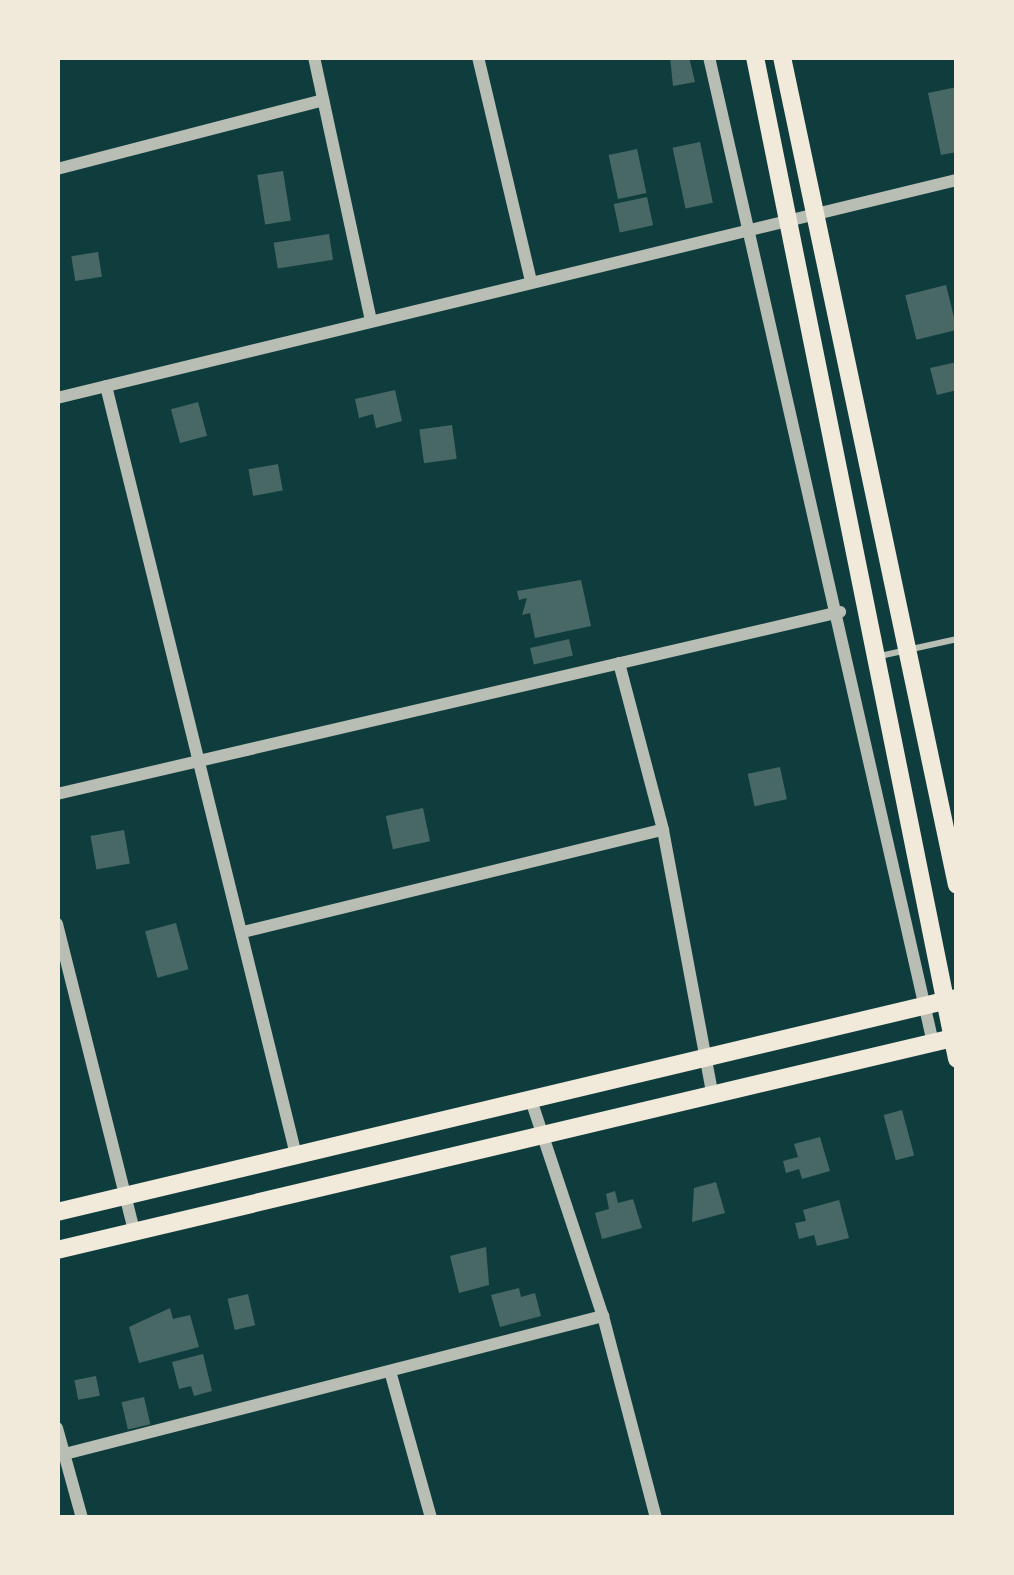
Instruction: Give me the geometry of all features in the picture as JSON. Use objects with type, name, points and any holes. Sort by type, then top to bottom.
[{"type":"main road","points":[[755,57],[947,1040],[957,1059]]},
{"type":"main road","points":[[782,57],[957,885]]},
{"type":"main road","points":[[57,1212],[942,1002]]},
{"type":"main road","points":[[57,1250],[947,1040]]},
{"type":"street","points":[[314,57],[371,321]]},
{"type":"street","points":[[478,57],[531,282]]},
{"type":"street","points":[[709,57],[840,612],[942,1002]]},
{"type":"street","points":[[57,169],[323,100]]},
{"type":"street","points":[[57,398],[957,180]]},
{"type":"street","points":[[106,386],[296,1156]]},
{"type":"street","points":[[57,794],[840,612]]},
{"type":"street","points":[[619,663],[663,830],[713,1098]]},
{"type":"street","points":[[243,932],[663,830]]},
{"type":"street","points":[[57,924],[134,1231]]},
{"type":"street","points":[[531,1100],[603,1316],[656,1518]]},
{"type":"street","points":[[61,1455],[603,1316]]},
{"type":"street","points":[[390,1371],[431,1518]]},
{"type":"street","points":[[57,1427],[82,1518]]},
{"type":"lane","points":[[870,658],[957,639]]},
{"type":"building","points":[[670,57],[689,57],[695,82],[673,86]]},
{"type":"building","points":[[957,87],[957,152],[941,155],[928,93]]},
{"type":"building","points":[[700,142],[713,203],[686,208],[673,148]]},
{"type":"building","points":[[637,149],[646,193],[618,199],[609,155]]},
{"type":"building","points":[[283,171],[291,220],[265,224],[257,175]]},
{"type":"building","points":[[647,197],[653,225],[620,232],[614,204]]},
{"type":"building","points":[[329,234],[333,260],[278,268],[274,243]]},
{"type":"building","points":[[98,252],[102,277],[75,281],[71,256]]},
{"type":"building","points":[[946,285],[957,330],[916,340],[905,295]]},
{"type":"building","points":[[957,362],[957,390],[937,395],[930,368]]},
{"type":"building","points":[[395,390],[402,421],[376,428],[373,414],[359,418],[355,399]]},
{"type":"building","points":[[198,402],[207,436],[180,443],[171,409]]},
{"type":"building","points":[[452,425],[457,459],[424,463],[419,430]]},
{"type":"building","points":[[278,464],[283,491],[253,496],[248,469]]},
{"type":"building","points":[[581,580],[591,626],[535,638],[530,613],[522,615],[527,598],[519,600],[517,591]]},
{"type":"building","points":[[569,639],[573,656],[534,665],[530,648]]},
{"type":"building","points":[[780,767],[787,799],[755,806],[748,774]]},
{"type":"building","points":[[423,808],[430,841],[393,849],[386,816]]},
{"type":"building","points":[[124,830],[130,863],[96,869],[91,836]]},
{"type":"building","points":[[176,923],[188,969],[158,978],[145,931]]},
{"type":"building","points":[[902,1110],[914,1155],[896,1160],[884,1115]]},
{"type":"building","points":[[820,1137],[830,1171],[802,1179],[799,1169],[786,1173],[783,1161],[798,1157],[794,1144]]},
{"type":"building","points":[[716,1182],[725,1213],[692,1222],[694,1188]]},
{"type":"building","points":[[615,1191],[618,1203],[633,1199],[642,1228],[602,1239],[595,1213],[609,1209],[606,1194]]},
{"type":"building","points":[[839,1200],[849,1238],[817,1246],[814,1235],[799,1239],[795,1223],[806,1221],[803,1210]]},
{"type":"building","points":[[486,1247],[489,1285],[459,1293],[450,1256]]},
{"type":"building","points":[[519,1288],[521,1297],[535,1293],[541,1316],[500,1327],[491,1295]]},
{"type":"building","points":[[248,1294],[255,1325],[235,1330],[228,1299]]},
{"type":"building","points":[[170,1308],[173,1319],[190,1315],[199,1347],[139,1363],[129,1327]]},
{"type":"building","points":[[203,1354],[212,1391],[194,1396],[191,1386],[179,1389],[172,1362]]},
{"type":"building","points":[[96,1376],[100,1396],[78,1400],[74,1380]]},
{"type":"building","points":[[144,1397],[150,1424],[128,1429],[122,1402]]}]
